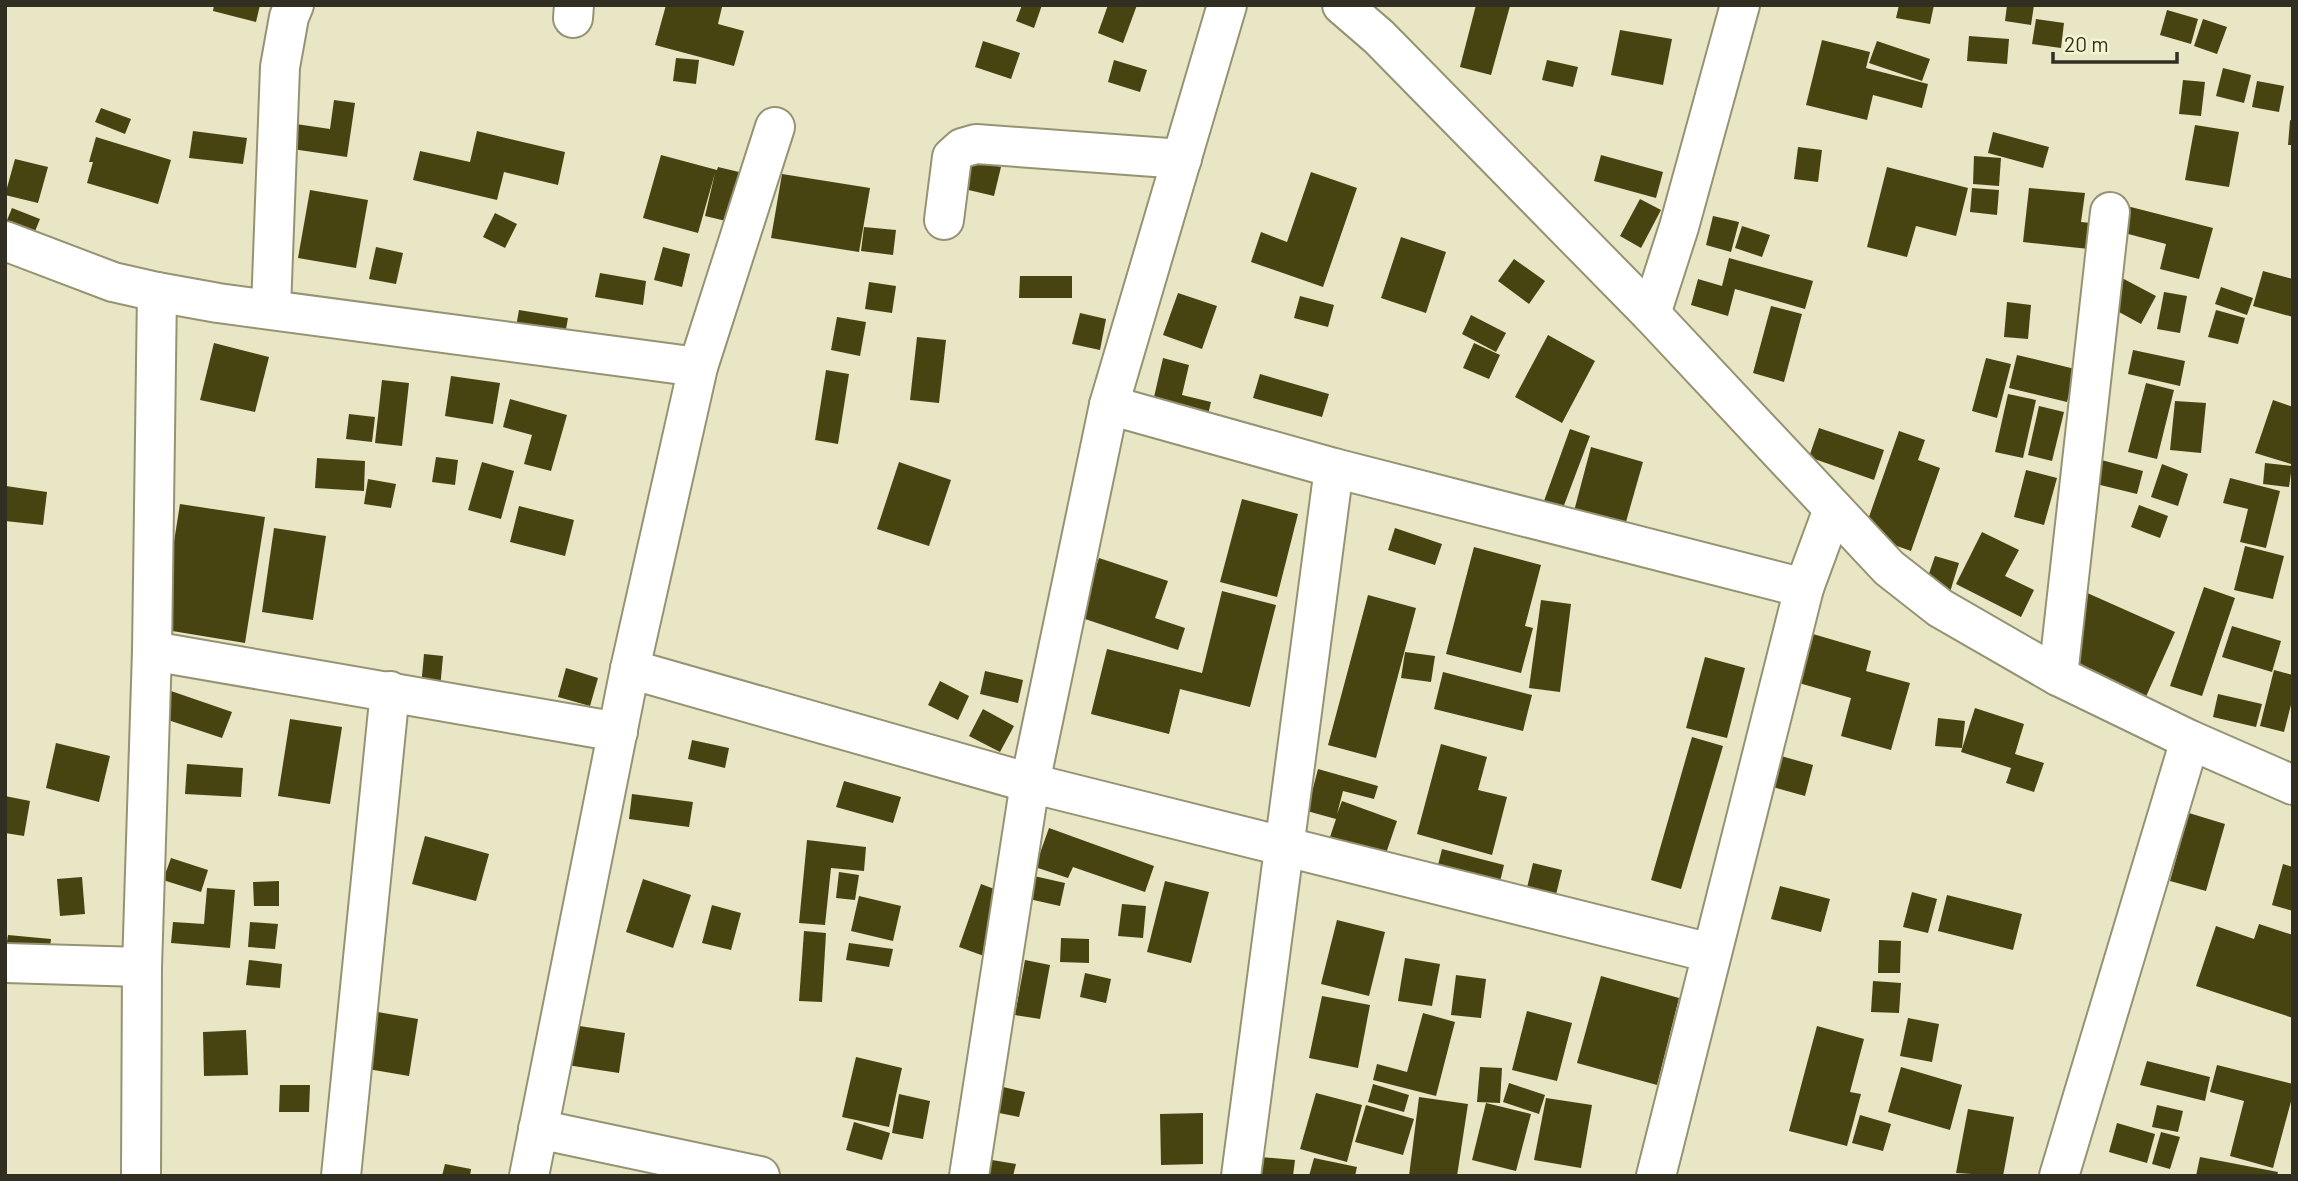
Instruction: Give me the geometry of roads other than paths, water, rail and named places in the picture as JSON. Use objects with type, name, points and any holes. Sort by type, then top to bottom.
[{"type":"street","points":[[271,309],[280,67],[289,17],[294,5]]},
{"type":"street","points":[[969,1176],[1030,783],[1109,405],[1227,5]]},
{"type":"street","points":[[1342,5],[1379,37],[1651,314],[1889,568],[1940,608],[2058,676],[2190,740],[2292,781]]},
{"type":"street","points":[[1651,314],[1679,227],[1740,5]]},
{"type":"street","points":[[528,1176],[630,669],[698,368],[775,127]]},
{"type":"street","points":[[944,220],[952,157],[962,148],[976,144],[1182,159]]},
{"type":"street","points":[[2058,676],[2110,212]]},
{"type":"street","points":[[5,241],[113,282],[157,292],[698,368]]},
{"type":"street","points":[[141,1176],[142,967],[152,651],[157,292]]},
{"type":"street","points":[[1109,405],[1334,468],[1804,588]]},
{"type":"street","points":[[1241,1176],[1334,468]]},
{"type":"street","points":[[1656,1176],[1804,588],[1833,509]]},
{"type":"street","points":[[152,651],[618,732]]},
{"type":"street","points":[[630,669],[1030,783],[1711,953]]},
{"type":"street","points":[[341,1176],[390,691]]},
{"type":"street","points":[[2059,1176],[2190,740]]},
{"type":"street","points":[[5,963],[142,967]]},
{"type":"street","points":[[538,1129],[760,1176]]}]
